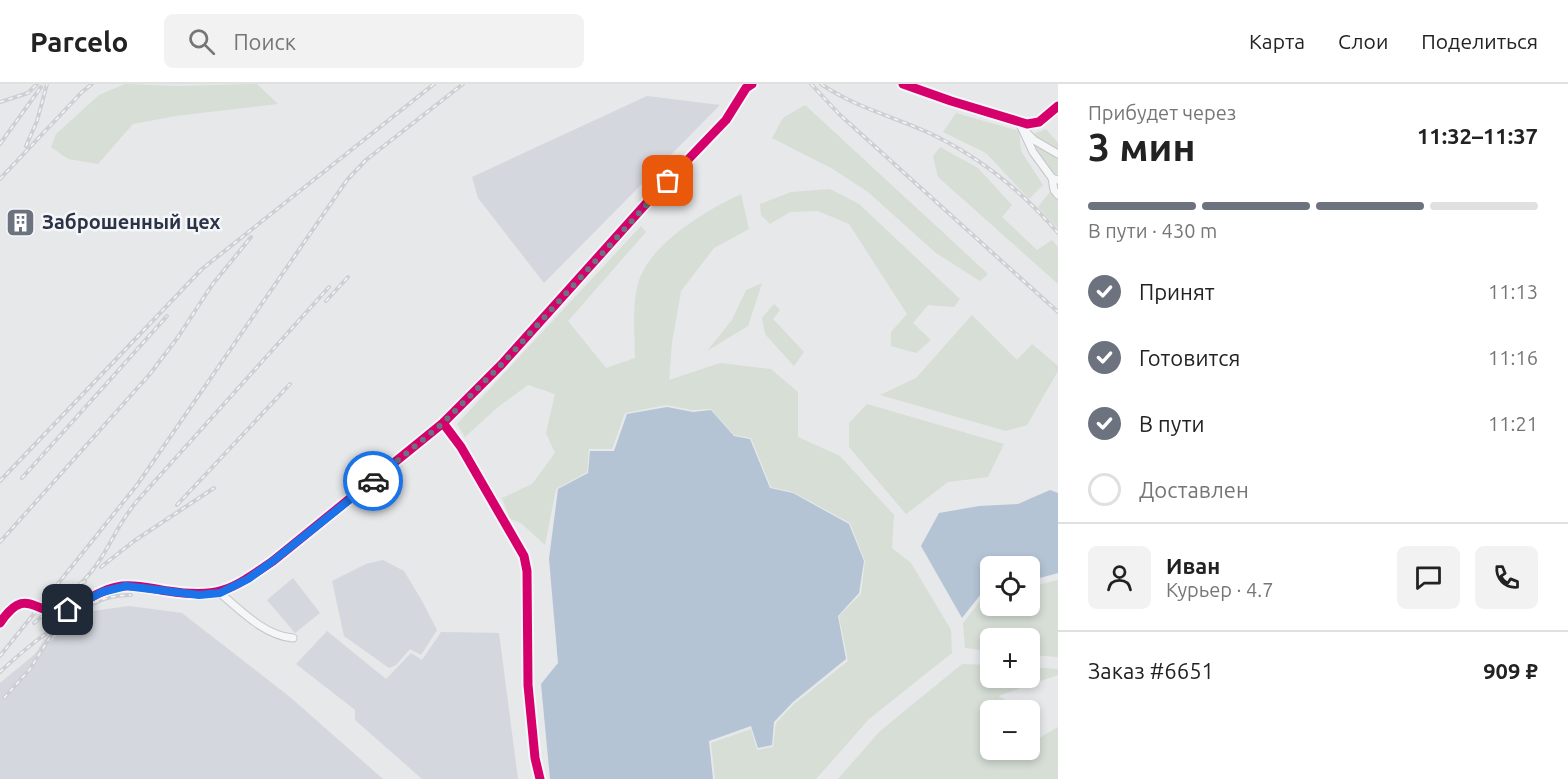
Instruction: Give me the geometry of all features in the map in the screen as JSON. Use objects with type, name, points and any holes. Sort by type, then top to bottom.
[{"type":"street","points":[[0,623],[8,612],[28,603],[64,611],[102,592],[126,586],[199,595],[220,593],[248,579],[443,423],[502,364],[652,197],[726,120],[746,88],[752,84]]},
{"type":"street","points":[[903,84],[1021,125],[1039,122],[1058,106]]},
{"type":"street","points":[[1021,125],[1034,140],[1058,154]]},
{"type":"street","points":[[1021,125],[1033,152],[1055,179],[1054,190],[1058,195]]},
{"type":"street","points":[[443,423],[461,447],[524,556],[527,571],[528,686],[535,758],[540,779]]},
{"type":"street","points":[[220,593],[263,627],[293,638]]},
{"type":"shaded area","points":[[125,84],[176,86],[257,84],[278,104],[176,116],[133,124],[98,164],[68,159],[51,147],[56,134],[99,95]]},
{"type":"shaded area","points":[[647,96],[720,105],[544,283],[478,198],[472,177]]},
{"type":"shaded area","points":[[805,105],[988,274],[980,281],[936,253],[868,192],[833,169],[772,138],[783,118]]},
{"type":"shaded area","points":[[956,113],[1019,131],[1021,151],[1043,185],[1029,199],[986,153],[943,132]]},
{"type":"shaded area","points":[[1046,129],[1058,143],[1058,174],[1053,175],[1033,146],[1031,135]]},
{"type":"shaded area","points":[[940,147],[978,168],[1012,205],[1002,217],[1037,250],[1052,240],[1058,247],[1058,284],[938,177],[933,156]]},
{"type":"shaded area","points":[[1058,186],[1058,229],[1038,207],[1053,188]]},
{"type":"shaded area","points":[[830,189],[859,204],[960,299],[954,307],[928,305],[913,323],[931,340],[916,353],[891,346],[891,332],[907,314],[849,224],[818,211],[790,212],[770,224],[761,215],[760,204],[791,192]]},
{"type":"shaded area","points":[[741,194],[749,229],[714,248],[681,291],[672,343],[669,380],[720,363],[771,369],[798,392],[798,437],[840,456],[894,515],[892,548],[911,563],[951,630],[952,653],[869,719],[816,779],[715,779],[711,743],[751,729],[757,750],[773,747],[776,723],[794,704],[848,661],[839,616],[861,594],[865,561],[850,523],[793,492],[771,487],[751,438],[734,435],[711,409],[692,410],[666,405],[625,413],[612,449],[589,449],[587,472],[556,489],[545,545],[521,523],[510,519],[502,498],[532,484],[555,453],[546,433],[555,394],[528,385],[498,407],[465,437],[457,424],[641,226],[646,232],[568,321],[606,368],[635,358],[635,297],[642,273],[664,244],[678,232],[694,220]]},
{"type":"shaded area","points":[[762,283],[748,326],[707,351],[732,320],[746,290]]},
{"type":"shaded area","points":[[774,304],[780,310],[773,319],[804,352],[794,366],[765,334],[762,318]]},
{"type":"shaded area","points":[[972,315],[1017,360],[1032,344],[1058,366],[1058,371],[1027,425],[1006,431],[880,395],[916,378]]},
{"type":"shaded area","points":[[867,404],[1004,444],[988,477],[948,482],[906,514],[849,447],[849,423]]},
{"type":"shaded area","points":[[383,560],[404,571],[437,630],[421,655],[410,649],[396,665],[389,668],[344,636],[332,581],[366,564]]},
{"type":"shaded area","points":[[293,578],[320,613],[295,633],[267,600]]},
{"type":"shaded area","points":[[1058,580],[1058,657],[1040,656],[1040,628],[980,628],[980,650],[965,648],[963,623],[980,601],[980,616],[1040,616],[1040,584]]},
{"type":"shaded area","points":[[129,606],[182,613],[290,697],[383,779],[0,779],[0,683],[35,654],[45,639],[50,642],[67,625],[83,615],[92,611]]},
{"type":"shaded area","points":[[327,631],[386,679],[411,653],[422,660],[441,632],[499,633],[518,779],[422,779],[355,720],[355,710],[296,664]]},
{"type":"shaded area","points":[[962,664],[980,665],[980,688],[1021,688],[998,696],[1006,700],[980,700],[980,760],[1040,760],[1040,737],[1058,727],[1058,779],[838,779],[879,732]]},
{"type":"shaded area","points":[[1040,668],[1058,669],[1058,675],[1040,681]]},
{"type":"water","points":[[667,407],[693,412],[711,410],[734,436],[750,439],[770,488],[793,493],[849,524],[864,561],[859,593],[838,616],[846,659],[793,702],[774,722],[772,745],[758,748],[751,726],[709,741],[713,779],[550,779],[541,684],[558,663],[549,559],[558,489],[588,473],[590,451],[614,451],[627,414]]},
{"type":"water","points":[[1050,490],[1058,493],[1058,573],[1040,578],[1040,556],[980,556],[980,595],[962,618],[921,546],[939,513],[979,506],[1018,504]]},
{"type":"railway","points":[[0,102],[28,93],[37,84]]},
{"type":"railway","points":[[26,146],[37,121],[47,84]]},
{"type":"railway","points":[[0,179],[92,84]]},
{"type":"railway","points":[[0,481],[202,269],[434,84]]},
{"type":"railway","points":[[0,656],[137,485],[347,180],[366,160],[463,84]]},
{"type":"railway","points":[[811,84],[839,114],[1058,312]]},
{"type":"railway","points":[[821,84],[846,99],[927,132],[964,152],[998,175],[1058,233]]},
{"type":"railway","points":[[0,144],[41,87]]},
{"type":"railway","points":[[0,542],[150,374],[178,337],[212,285],[251,237]]},
{"type":"railway","points":[[326,301],[348,277]]},
{"type":"railway","points":[[79,585],[96,565],[137,501],[329,287]]},
{"type":"railway","points":[[22,478],[167,316]]},
{"type":"railway","points":[[177,505],[290,384]]},
{"type":"railway","points":[[101,567],[134,541],[214,488]]},
{"type":"railway","points":[[34,623],[85,581]]},
{"type":"railway","points":[[0,672],[22,652],[78,612],[104,599],[131,595]]},
{"type":"railway","points":[[4,698],[30,669],[52,634]]},
{"type":"cycle path","points":[[0,623],[17,605],[24,603],[54,612],[64,611],[100,593],[122,586],[139,586],[185,593],[213,593],[235,585],[273,561],[443,423],[502,364],[652,197],[726,120],[746,88],[752,84]]},
{"type":"cycle path","points":[[903,84],[1027,124],[1039,122],[1058,106]]},
{"type":"cycle path","points":[[443,423],[461,447],[524,556],[527,571],[528,685],[535,758],[540,779]]},
{"type":"way so far","points":[[373,481],[443,423],[502,364],[668,181]]},
{"type":"place","name":"Заброшенный цех","points":[[21,222]]},
{"type":"route","points":[[68,610],[102,592],[117,587],[136,586],[199,595],[220,593],[248,579],[273,561],[373,481]]}]
